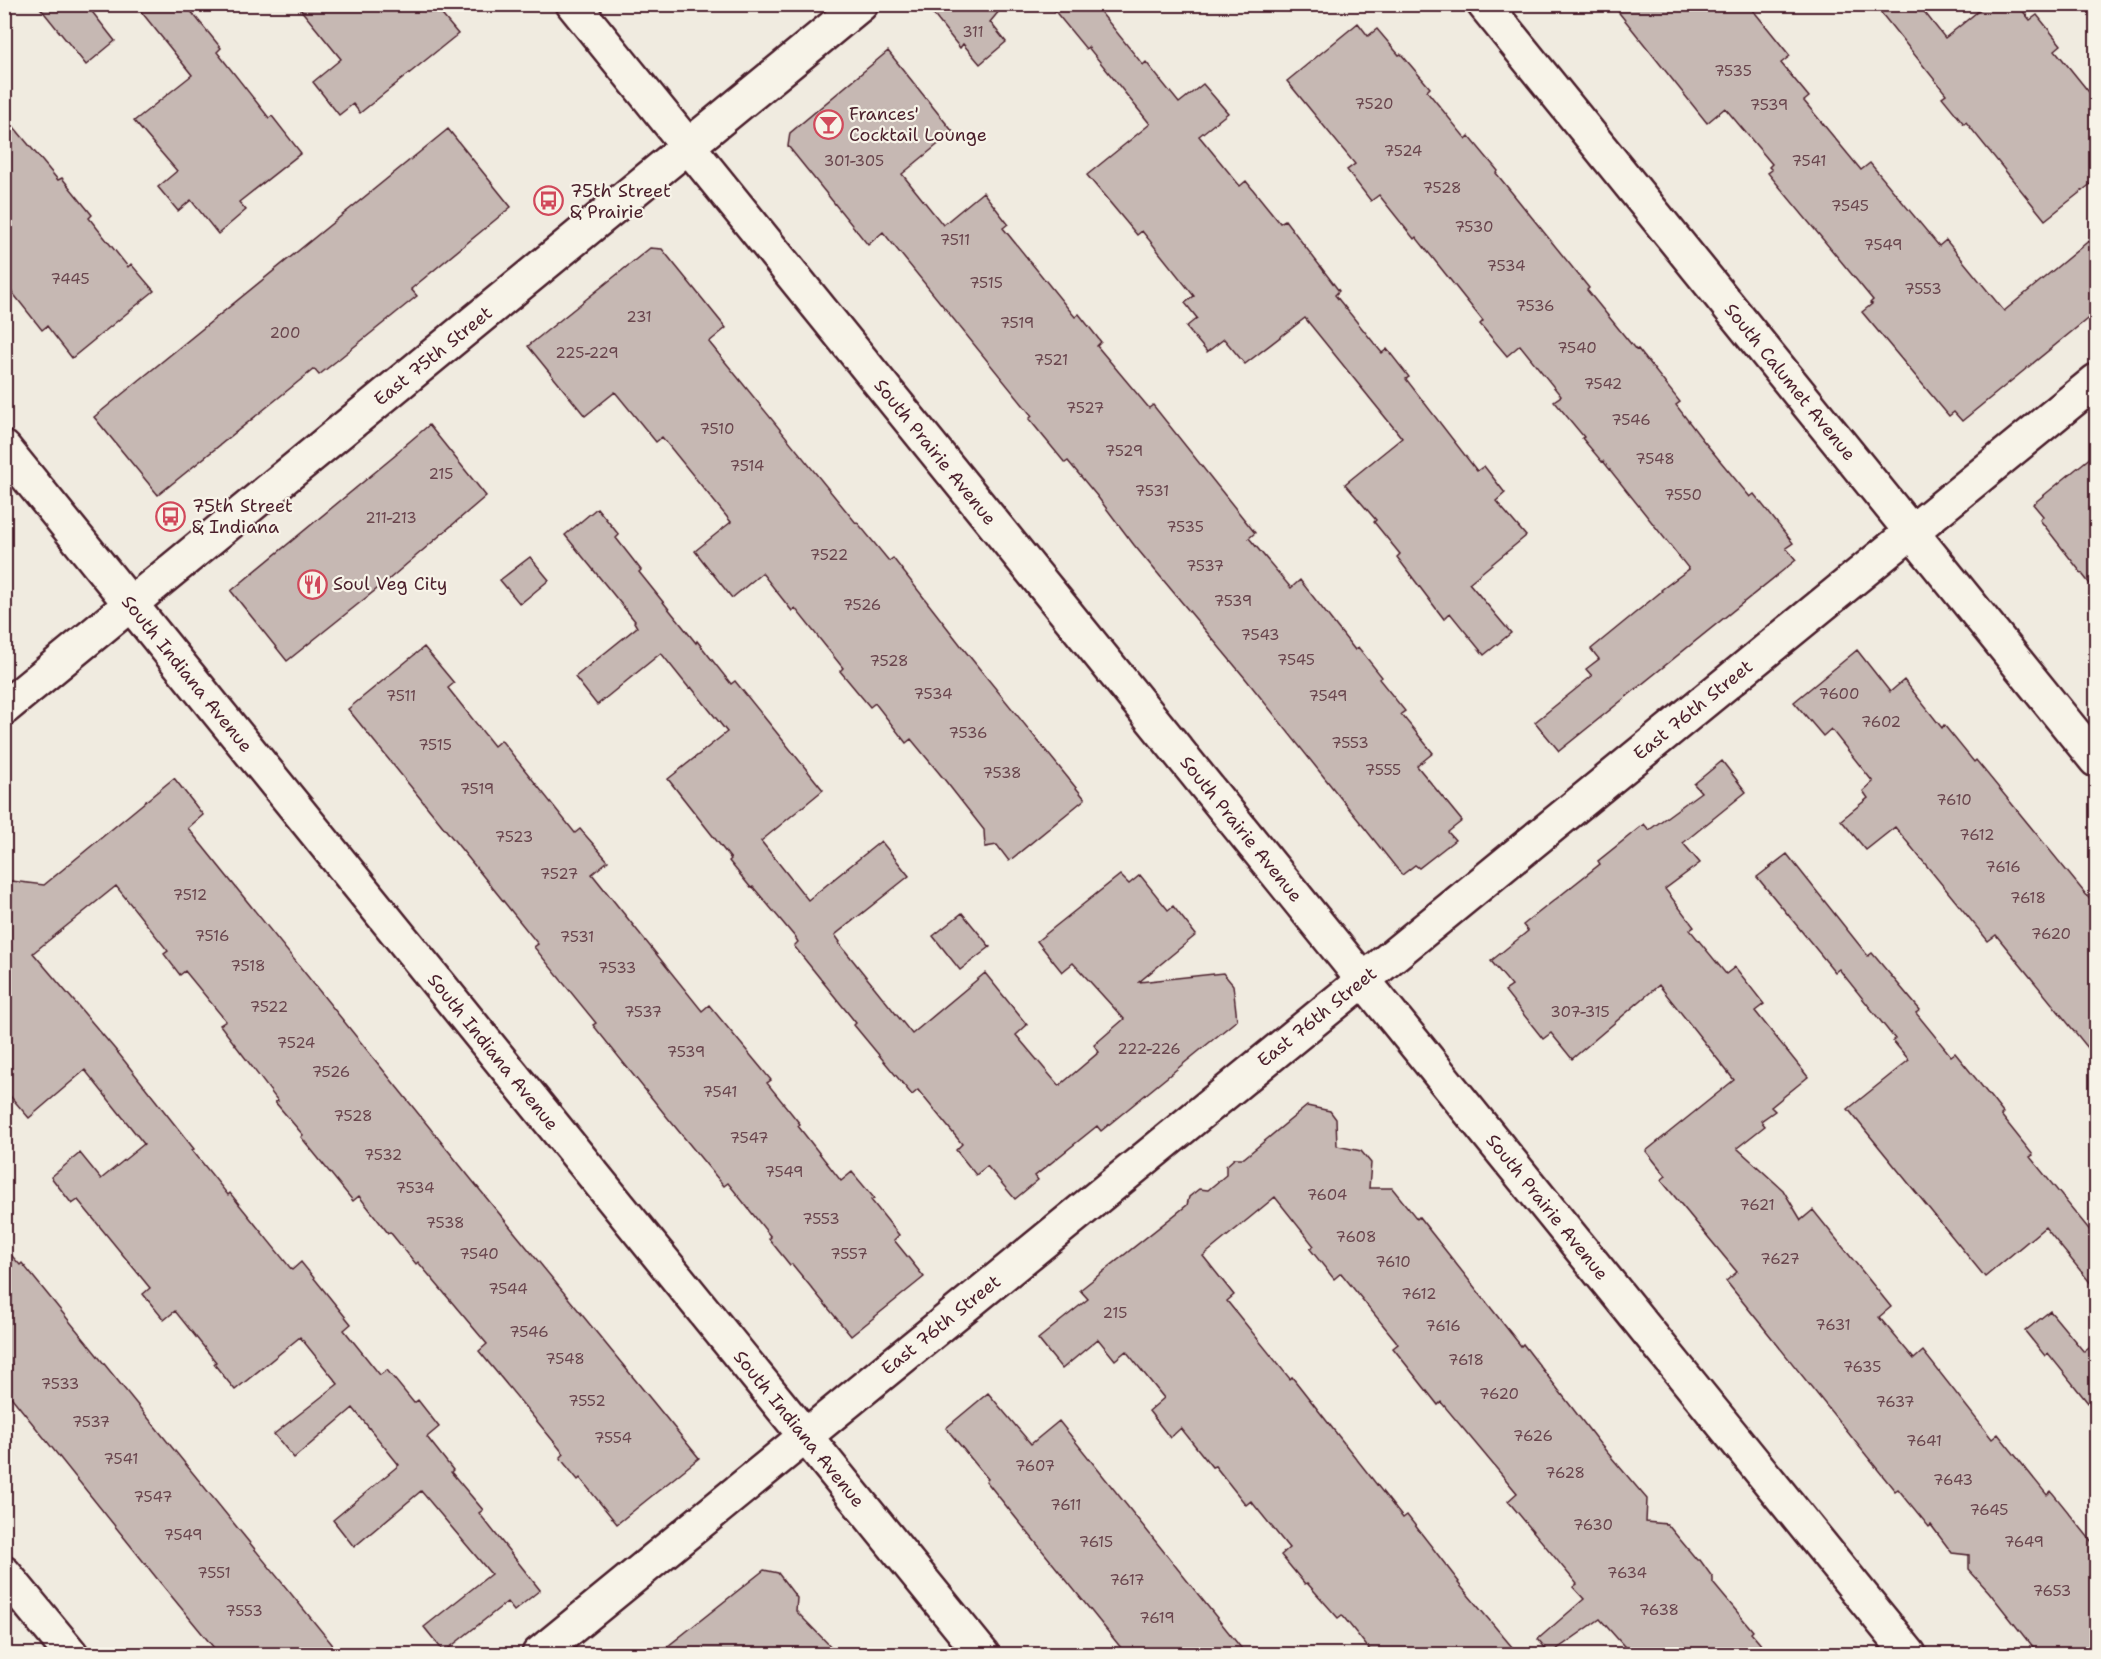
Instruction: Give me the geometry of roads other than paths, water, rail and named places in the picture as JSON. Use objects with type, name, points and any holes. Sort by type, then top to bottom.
[{"type":"street","name":"South Prairie Avenue","points":[[573,4],[1909,1654]]},
{"type":"street","name":"East 75th Street","points":[[4,708],[861,4]]},
{"type":"street","name":"South Calumet Avenue","points":[[1484,4],[2097,760]]},
{"type":"street","name":"East 76th Street","points":[[539,1654],[2097,381]]},
{"type":"street","name":"South Indiana Avenue","points":[[4,448],[982,1654]]},
{"type":"street","points":[[4,1573],[71,1654]]},
{"type":"place","name":"Frances' Cocktail Lounge","points":[[828,124]]},
{"type":"place","name":"75th Street & Prairie","points":[[549,201]]},
{"type":"place","name":"75th Street & Indiana","points":[[171,516]]},
{"type":"place","name":"Soul Veg City","points":[[312,584]]}]
